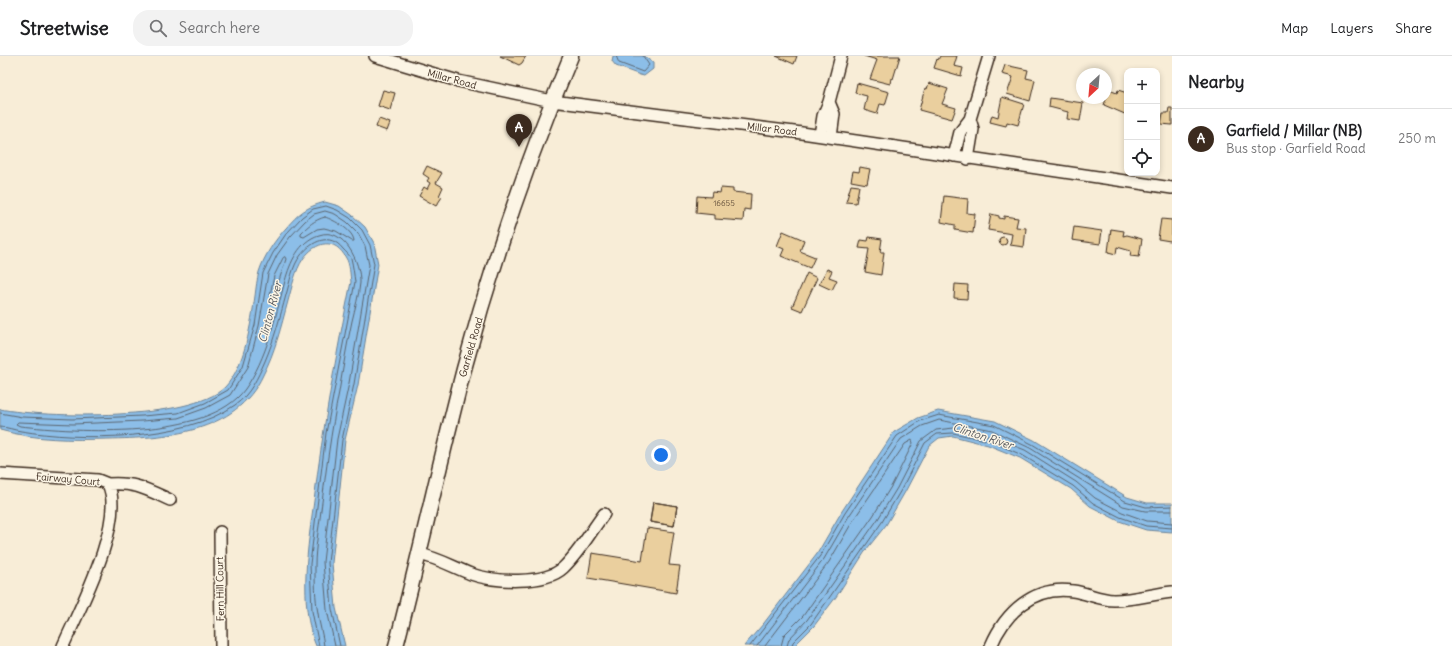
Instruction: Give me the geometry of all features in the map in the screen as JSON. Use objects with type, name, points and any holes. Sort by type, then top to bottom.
[{"type":"main road","name":"Garfield Road","points":[[396,646],[440,463],[493,269],[552,101],[571,56]]},
{"type":"street","name":"Millar Road","points":[[375,56],[440,76],[552,101],[820,135],[968,159],[1172,188]]},
{"type":"street","points":[[820,135],[825,110],[829,102],[841,56]]},
{"type":"street","points":[[954,156],[960,132],[970,119],[989,56]]},
{"type":"street","points":[[829,102],[834,114],[831,137]]},
{"type":"street","points":[[968,159],[973,129],[970,119]]},
{"type":"street","name":"Fairway Court","points":[[0,474],[89,479],[108,484],[111,491],[112,506],[103,552],[63,646]]},
{"type":"street","points":[[108,484],[126,482],[135,484],[170,500]]},
{"type":"street","points":[[419,554],[433,557],[472,574],[512,580],[535,579],[551,575],[563,568],[604,514]]},
{"type":"street","name":"Fern Hill Court","points":[[220,532],[221,646]]},
{"type":"street","points":[[991,646],[1007,617],[1019,606],[1032,598],[1053,592],[1070,591],[1114,600],[1172,592]]},
{"type":"water","points":[[613,56],[644,56],[653,63],[653,69],[644,76],[640,75],[616,66],[612,61]]},
{"type":"water","name":"Clinton River","points":[[325,202],[339,206],[365,227],[374,243],[378,264],[358,385],[345,440],[332,563],[336,608],[345,646],[316,646],[310,630],[306,593],[307,555],[321,446],[351,282],[347,260],[342,251],[336,247],[331,244],[319,245],[308,253],[303,259],[294,279],[280,330],[263,375],[251,395],[235,410],[217,421],[196,429],[175,434],[130,438],[53,439],[26,436],[0,430],[0,409],[21,412],[82,415],[151,411],[182,406],[207,398],[225,387],[238,368],[246,344],[258,275],[267,254],[282,233],[299,214],[308,208]]},
{"type":"water","name":"Clinton River","points":[[938,411],[995,421],[1034,440],[1127,497],[1147,503],[1172,503],[1172,532],[1146,530],[1119,521],[1090,506],[1071,489],[1020,458],[988,445],[953,436],[939,438],[929,446],[886,525],[866,550],[836,597],[814,626],[794,646],[744,646],[764,623],[817,554],[842,511],[894,432],[918,418]]},
{"type":"building","points":[[500,56],[526,56],[519,65]]},
{"type":"building","points":[[776,56],[797,56],[794,64]]},
{"type":"building","points":[[864,56],[900,56],[890,84],[870,79],[877,60]]},
{"type":"building","points":[[940,56],[957,56],[954,66],[963,68],[961,76],[934,68],[937,59],[938,60]]},
{"type":"building","points":[[1005,65],[1028,70],[1026,78],[1035,80],[1030,101],[1007,94],[1013,77],[1002,74]]},
{"type":"building","points":[[857,83],[889,92],[885,105],[880,104],[877,114],[864,110],[867,96],[855,93]]},
{"type":"building","points":[[929,83],[948,89],[942,104],[956,108],[952,119],[919,110],[925,88],[927,89]]},
{"type":"building","points":[[383,90],[395,93],[390,110],[378,106]]},
{"type":"building","points":[[1118,90],[1124,92],[1124,114],[1104,105],[1112,104],[1112,91],[1117,93]]},
{"type":"building","points":[[1002,97],[1024,104],[1018,125],[1007,122],[1006,126],[990,122],[992,115],[998,117]]},
{"type":"building","points":[[1050,98],[1076,102],[1076,104],[1083,104],[1080,121],[1067,119],[1068,112],[1049,107]]},
{"type":"building","points":[[1169,108],[1172,108],[1172,125],[1161,124],[1163,113],[1168,113]]},
{"type":"building","points":[[379,119],[390,123],[387,131],[376,127]]},
{"type":"building","points":[[427,166],[442,173],[436,183],[443,187],[439,196],[442,197],[436,206],[419,196],[424,187],[427,189],[430,183],[427,181],[429,178],[423,174]]},
{"type":"building","points":[[860,167],[870,169],[867,184],[851,181],[853,171],[859,172]]},
{"type":"building","points":[[851,185],[859,186],[856,203],[846,202]]},
{"type":"building","points":[[721,188],[733,189],[733,192],[751,194],[750,210],[744,209],[743,221],[715,219],[715,215],[696,213],[697,196],[711,197],[712,192],[720,193]]},
{"type":"building","points":[[944,196],[968,199],[967,213],[975,214],[973,233],[955,230],[955,225],[941,222]]},
{"type":"building","points":[[991,214],[1004,219],[1004,216],[1018,218],[1016,227],[1026,228],[1024,247],[1010,245],[1012,234],[988,230]]},
{"type":"building","points":[[1161,219],[1172,220],[1172,240],[1170,241],[1158,239]]},
{"type":"building","points":[[1074,227],[1102,231],[1100,244],[1072,240]]},
{"type":"building","points":[[1111,229],[1124,231],[1123,236],[1127,235],[1142,239],[1139,257],[1130,256],[1131,251],[1117,247],[1116,254],[1108,252]]},
{"type":"building","points":[[783,231],[804,240],[800,251],[815,257],[810,268],[781,256],[784,249],[777,246]]},
{"type":"building","points":[[869,237],[882,239],[880,252],[884,252],[881,275],[865,272],[869,249],[859,248],[861,240],[868,241]]},
{"type":"building","points":[[1001,237],[1005,237],[1007,241],[1005,245],[1001,245],[999,243],[999,239]]},
{"type":"building","points":[[827,269],[832,271],[829,277],[837,280],[832,290],[819,284]]},
{"type":"building","points":[[807,273],[817,278],[802,311],[792,307]]},
{"type":"building","points":[[955,284],[968,285],[967,299],[954,298]]},
{"type":"building","points":[[653,502],[677,506],[674,526],[650,522]]},
{"type":"building","points":[[653,502],[677,506],[674,526],[650,522]]},
{"type":"building","points":[[647,528],[674,532],[669,565],[680,566],[676,593],[588,578],[592,553],[642,561]]},
{"type":"place","name":"Garfield / Millar (NB)","points":[[519,147]]}]
